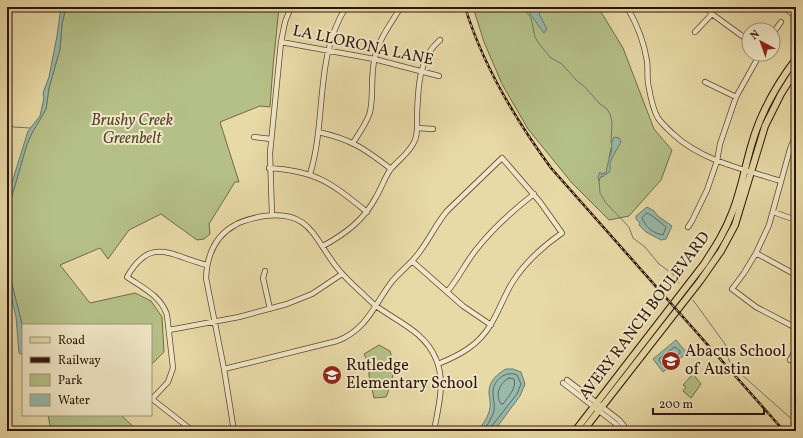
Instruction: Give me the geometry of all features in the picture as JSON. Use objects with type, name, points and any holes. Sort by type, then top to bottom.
[{"type":"main road","name":"AVERY RANCH BOULEVARD","points":[[748,171],[752,141],[765,110],[780,80],[796,59]]},
{"type":"main road","name":"AVERY RANCH BOULEVARD","points":[[583,431],[598,407],[718,244],[733,212],[765,126],[781,94],[796,70]]},
{"type":"main road","name":"AVERY RANCH BOULEVARD","points":[[575,431],[598,407]]},
{"type":"street","points":[[272,215],[270,168],[271,139],[281,42],[285,22],[291,7]]},
{"type":"street","points":[[310,174],[317,149],[323,82],[328,50],[335,27],[346,7]]},
{"type":"street","points":[[353,143],[363,127],[370,111],[374,59],[379,44],[401,7]]},
{"type":"street","points":[[634,7],[628,9],[640,32],[647,62],[648,83],[653,105],[658,118],[680,141],[698,152],[717,161],[781,181]]},
{"type":"street","points":[[705,7],[712,14],[741,35]]},
{"type":"street","points":[[784,7],[796,17]]},
{"type":"street","points":[[695,32],[712,14]]},
{"type":"street","points":[[323,246],[346,232],[367,212],[391,169],[411,148],[415,140],[417,128],[418,84],[421,71],[433,45],[440,40]]},
{"type":"street","name":"LA LLORONA LANE","points":[[281,42],[374,59],[439,76]]},
{"type":"street","points":[[688,227],[707,190],[717,161],[720,144],[736,97],[756,62]]},
{"type":"street","points":[[705,82],[736,97]]},
{"type":"street","points":[[417,128],[433,129]]},
{"type":"street","points":[[318,132],[335,136],[353,143],[391,169]]},
{"type":"street","points":[[796,135],[790,149],[769,225],[756,254],[732,289],[756,306],[796,328]]},
{"type":"street","points":[[254,137],[271,139]]},
{"type":"street","points":[[224,369],[346,338],[360,328],[395,277],[412,262],[447,211],[502,158],[534,194],[562,233],[535,254],[519,273],[507,292],[491,325],[482,337],[468,350],[438,364]]},
{"type":"street","points":[[270,168],[288,169],[310,174],[334,186],[367,212]]},
{"type":"street","points":[[447,292],[482,242],[512,212],[534,194]]},
{"type":"street","points":[[773,212],[796,220]]},
{"type":"street","points":[[234,431],[224,369],[206,278],[207,265],[212,248],[217,240],[228,229],[241,221],[272,215],[289,217],[302,222],[312,231],[342,274],[376,306],[421,336],[429,346],[438,364],[441,378],[441,389],[434,431]]},
{"type":"street","points":[[193,431],[152,399],[168,382],[173,368],[167,315],[162,304],[154,296],[127,277],[143,256],[156,252],[163,251],[190,261],[207,265]]},
{"type":"street","points":[[756,254],[796,275]]},
{"type":"street","points":[[412,262],[472,313],[491,325]]},
{"type":"street","points":[[265,271],[263,278],[270,309]]},
{"type":"street","points":[[169,330],[239,317],[287,304],[306,297],[321,289],[342,274]]},
{"type":"street","points":[[790,360],[796,349]]},
{"type":"street","points":[[565,381],[598,407],[623,424],[625,431]]},
{"type":"street","points":[[598,407],[618,426],[620,431]]},
{"type":"green space","name":"Brushy Creek Greenbelt","points":[[66,7],[279,7],[270,107],[260,106],[220,122],[239,182],[235,182],[209,224],[210,234],[204,239],[197,240],[161,214],[129,230],[108,259],[100,248],[60,265],[90,303],[135,293],[151,301],[162,317],[164,352],[152,364],[152,324],[22,324],[7,265],[7,220],[11,199],[27,144],[46,109],[49,88],[60,49],[62,24]]},
{"type":"green space","points":[[473,7],[598,7],[623,48],[654,129],[672,150],[661,180],[629,216],[609,220],[572,183],[528,129],[502,84],[484,42]]},
{"type":"green space","points":[[379,345],[390,351],[393,364],[393,375],[386,397],[374,398],[369,376],[369,364],[364,354]]},
{"type":"green space","points":[[693,374],[701,384],[691,398],[683,391],[686,387],[683,385]]},
{"type":"green space","points":[[48,416],[122,416],[138,431],[51,431]]},
{"type":"water","points":[[61,7],[66,7],[62,24],[60,49],[49,88],[46,109],[27,144],[11,199],[7,220],[7,200],[28,131],[40,116],[44,98],[43,93],[49,77],[57,36]]},
{"type":"water","points":[[525,7],[543,7],[539,14],[547,29],[544,33]]},
{"type":"water","points":[[614,137],[619,138],[621,142],[610,163],[610,171],[603,177],[601,176],[599,181],[598,177],[600,172],[602,175],[603,173],[606,173]]},
{"type":"water","points":[[647,207],[672,226],[666,239],[661,240],[646,232],[639,225],[640,223],[636,219],[636,216]]},
{"type":"water","points":[[7,265],[22,324],[22,354],[19,353],[16,317],[7,280]]},
{"type":"water","points":[[676,340],[687,353],[663,372],[653,359]]},
{"type":"water","points":[[506,369],[513,369],[521,372],[525,384],[520,396],[494,431],[478,431],[486,420],[489,412],[490,386],[496,376]]},
{"type":"waterway","points":[[522,7],[531,18],[535,37],[540,45],[551,58],[562,64],[576,80],[607,109],[612,122],[611,143]]},
{"type":"waterway","points":[[7,121],[13,127],[30,128]]},
{"type":"waterway","points":[[609,158],[611,148]]},
{"type":"waterway","points":[[599,179],[600,193],[606,203],[629,227],[633,238],[645,247],[659,264],[673,274],[679,283]]},
{"type":"waterway","points":[[693,300],[725,344],[732,366],[796,423]]},
{"type":"railway","points":[[465,7],[472,29],[501,91],[551,168],[784,431]]},
{"type":"place","name":"Abacus School of Austin","points":[[671,361]]},
{"type":"place","name":"Rutledge Elementary School","points":[[332,375]]}]
